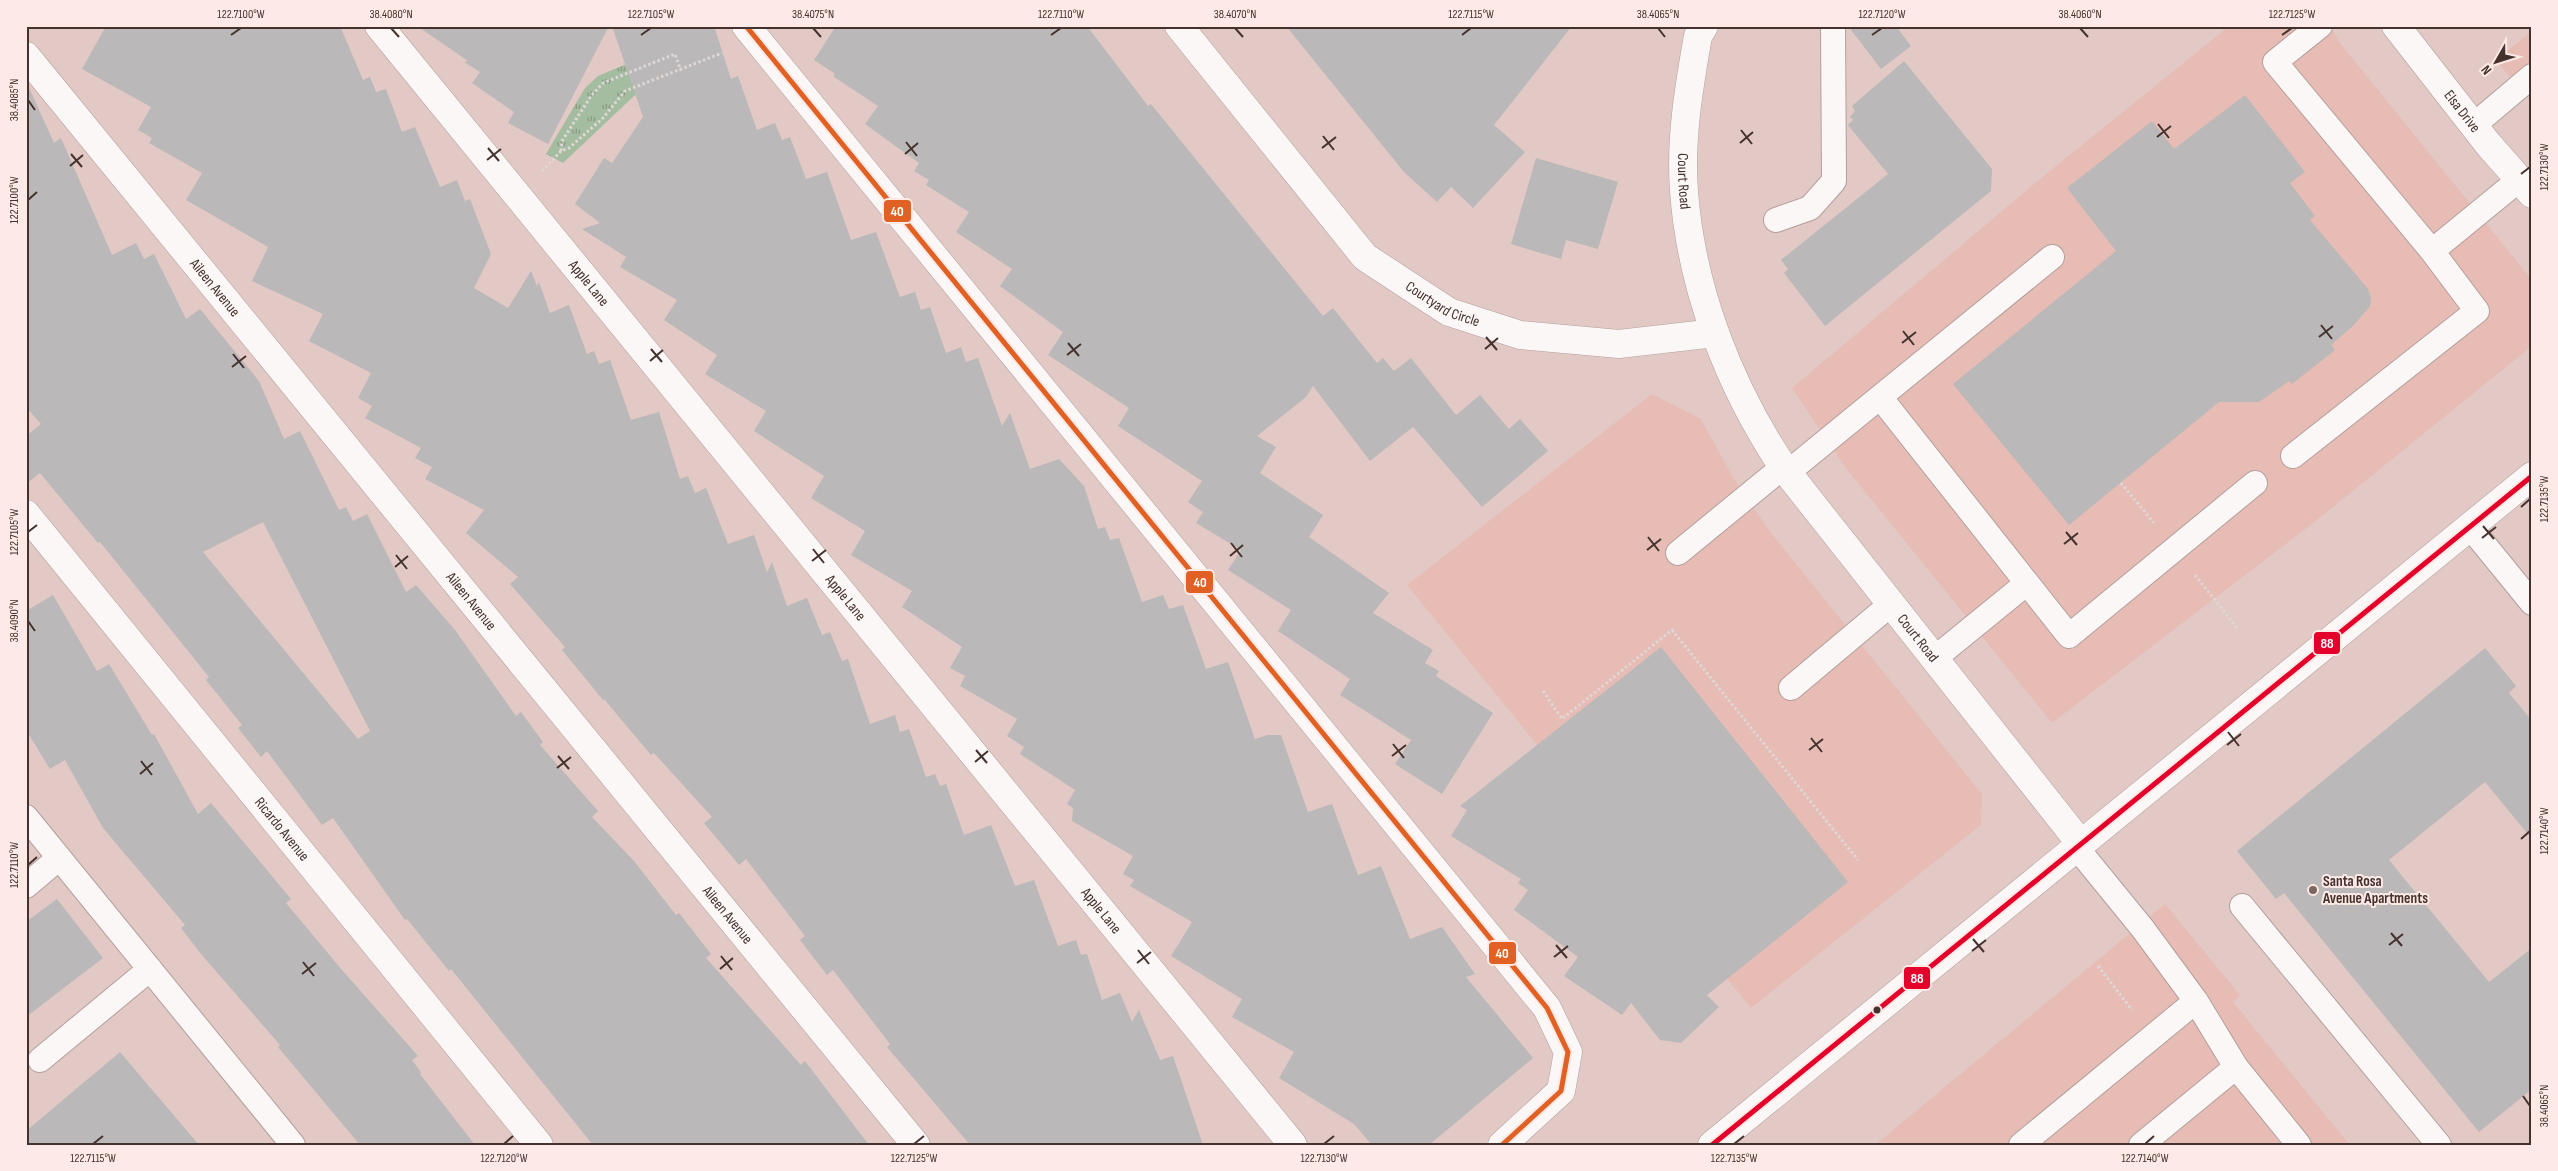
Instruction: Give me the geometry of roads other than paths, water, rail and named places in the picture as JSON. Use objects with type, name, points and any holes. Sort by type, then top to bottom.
[{"type":"street","name":"Apple Lane","points":[[380,26],[1293,1145]]},
{"type":"street","name":"Courtyard Circle","points":[[1179,26],[1365,257],[1449,312],[1520,335],[1618,344],[1715,333]]},
{"type":"street","name":"Elsa Drive","points":[[2396,26],[2474,125],[2526,186]]},
{"type":"street","points":[[749,29],[1547,1008],[1568,1052],[1561,1091],[1502,1145]]},
{"type":"street","name":"Court Road","points":[[1697,30],[1686,106],[1684,190],[1695,264],[1715,333],[1759,431],[1785,470],[1935,658],[2079,846]]},
{"type":"street","name":"Aileen Avenue","points":[[26,56],[916,1145]]},
{"type":"street","points":[[1712,1145],[2532,476]]},
{"type":"street","name":"Ricardo Avenue","points":[[26,514],[539,1145]]},
{"type":"lane","points":[[1776,220],[1810,208],[1834,180],[1833,26]]},
{"type":"lane","points":[[2293,456],[2477,311],[2432,251],[2275,62],[2320,26]]},
{"type":"lane","points":[[2474,125],[2532,76]]},
{"type":"lane","points":[[2432,251],[2526,186]]},
{"type":"lane","points":[[1678,553],[1880,397],[2052,257]]},
{"type":"lane","points":[[1880,397],[2069,636],[2255,484]]},
{"type":"lane","points":[[2470,527],[2532,604]]},
{"type":"lane","points":[[1935,658],[2027,583]]},
{"type":"lane","points":[[1791,688],[1891,604]]},
{"type":"lane","points":[[26,817],[292,1145]]},
{"type":"lane","points":[[2079,846],[2196,1001],[2236,1067],[2299,1145]]},
{"type":"lane","points":[[26,886],[59,858]]},
{"type":"lane","points":[[2242,906],[2439,1145]]},
{"type":"lane","points":[[40,1060],[150,969]]},
{"type":"lane","points":[[2020,1145],[2196,1001]]},
{"type":"lane","points":[[2141,1145],[2236,1067]]},
{"type":"place","name":"Santa Rosa Avenue Apartments","points":[[2313,890]]}]
